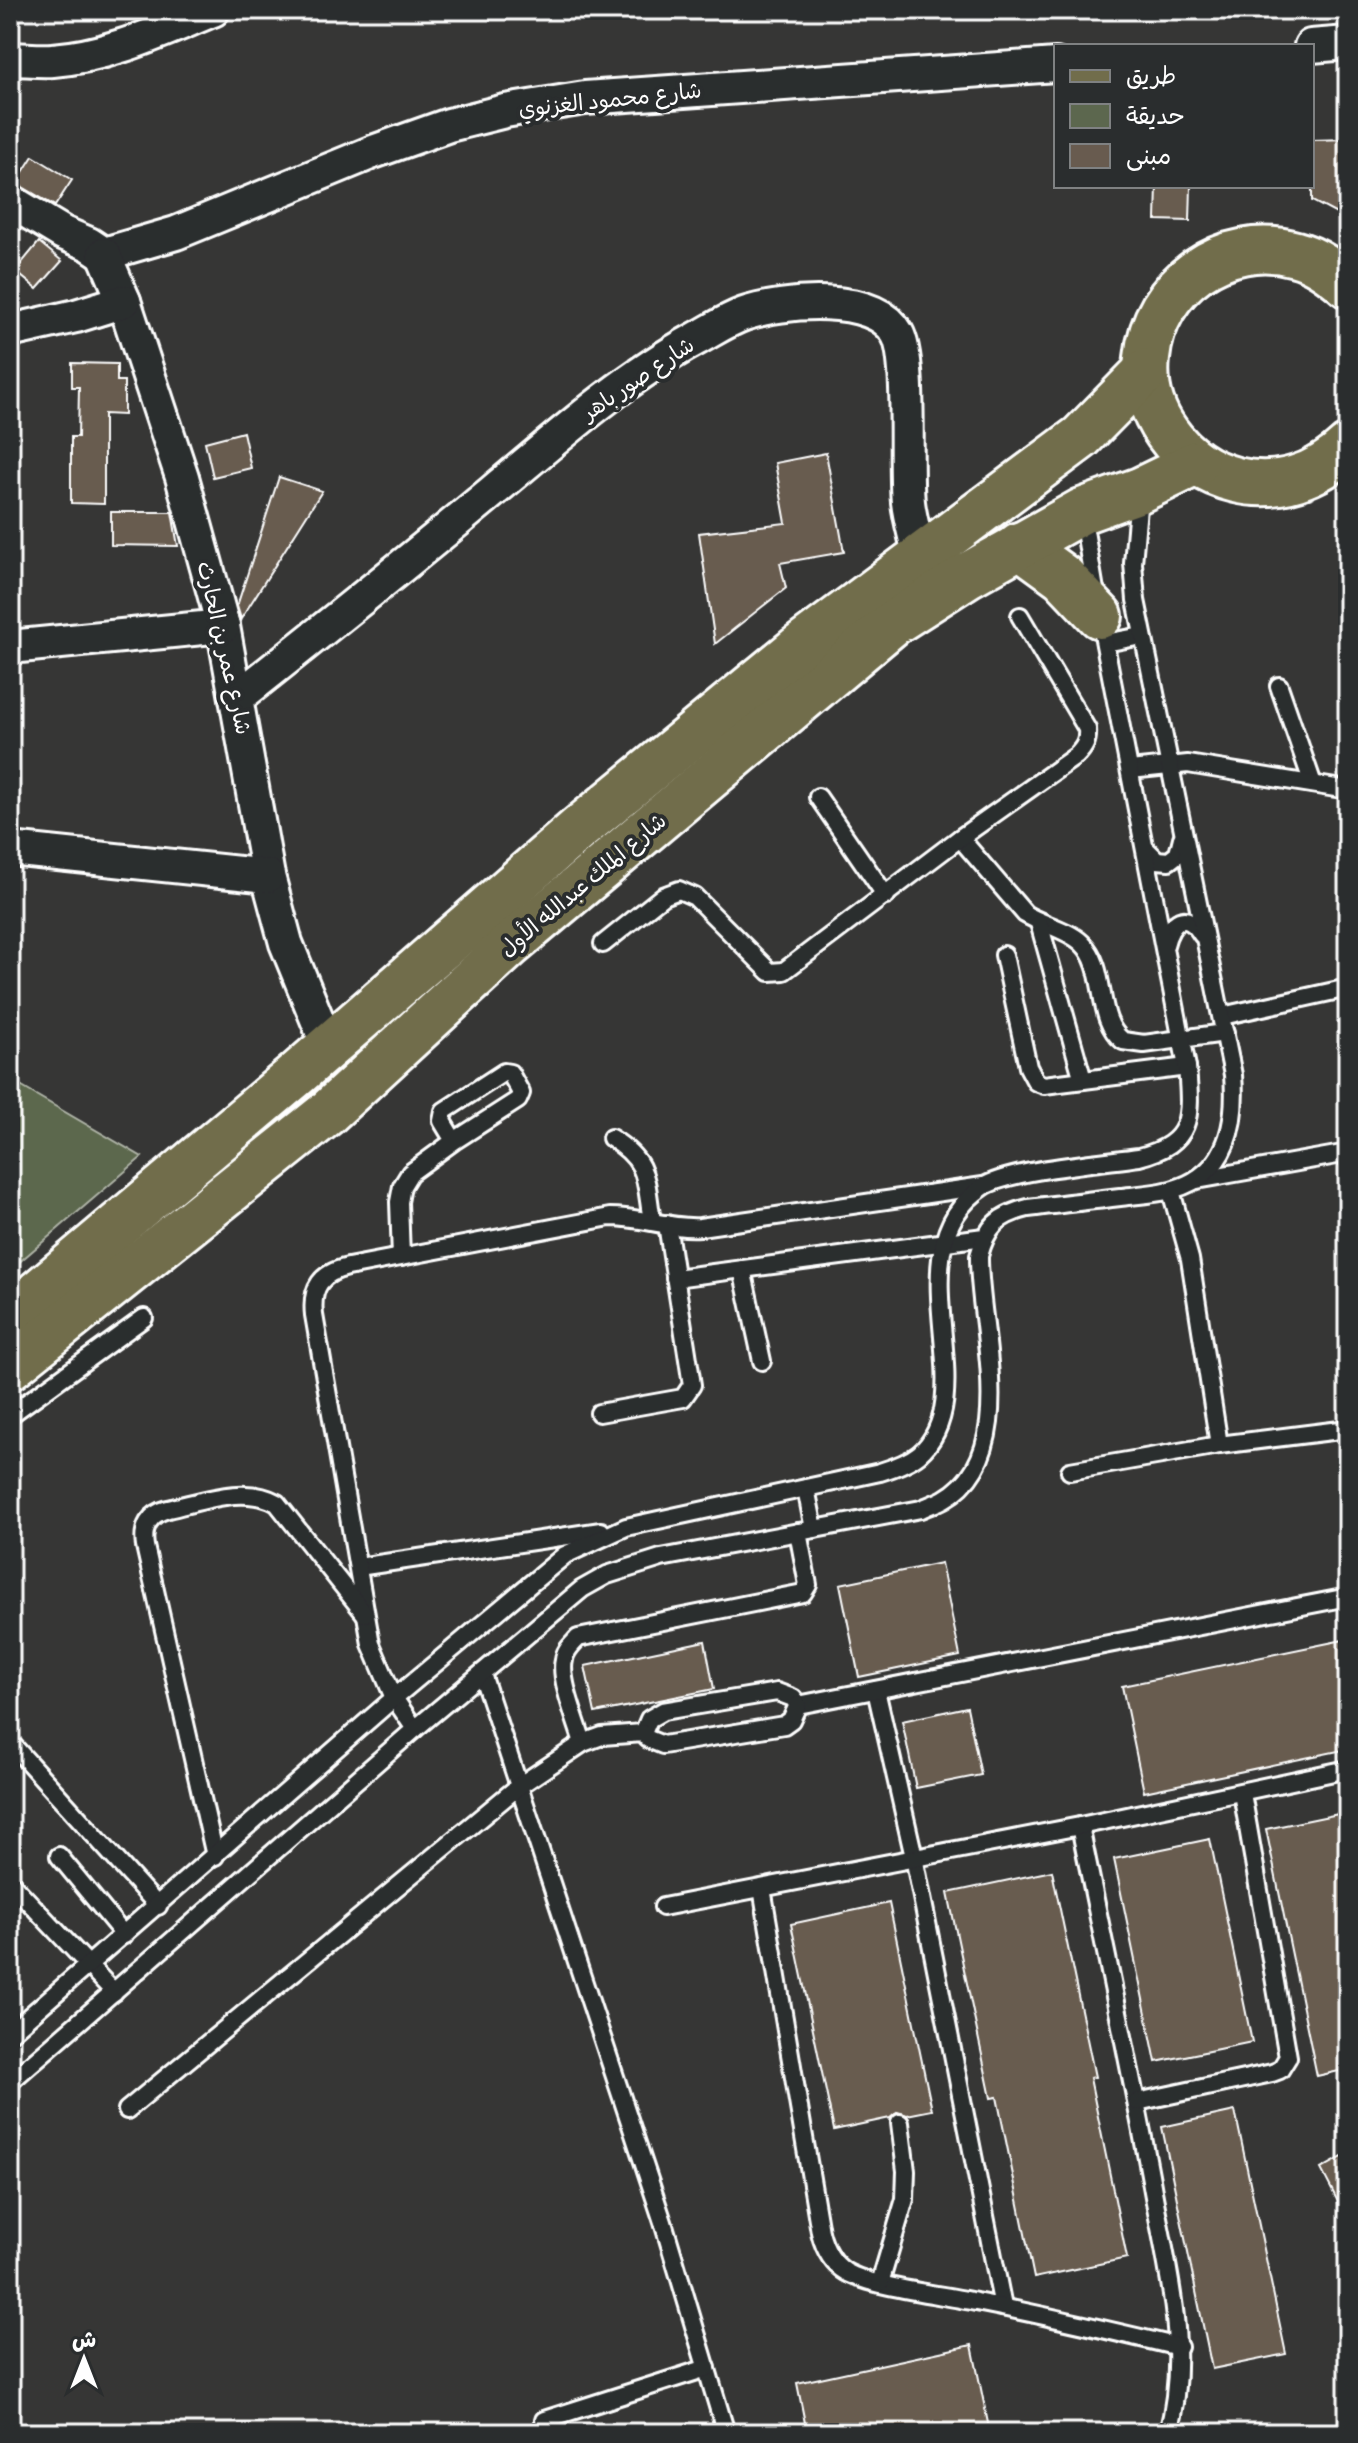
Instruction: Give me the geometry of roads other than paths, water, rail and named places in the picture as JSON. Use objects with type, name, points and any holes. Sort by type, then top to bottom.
[{"type":"main road","points":[[1341,275],[1297,254],[1265,249],[1233,253],[1204,265],[1179,284],[1160,310],[1149,339],[1146,371],[1149,397],[1160,422],[1175,444],[1196,463],[1221,476],[1249,483],[1279,483],[1307,476],[1332,462],[1348,447]]},
{"type":"main road","name":"شارع الملك عبدالله الأول","points":[[10,1316],[577,830],[797,649],[1081,437],[1146,371]]},
{"type":"main road","points":[[1081,437],[1078,468],[1082,511]]},
{"type":"main road","name":"شارع الملك عبدالله الأول","points":[[10,1367],[325,1115],[510,945],[850,657],[905,616],[1019,545],[1082,511],[1140,490],[1196,463]]},
{"type":"main road","points":[[1019,545],[1063,577],[1102,630]]},
{"type":"street","points":[[10,59],[53,60],[97,53],[138,41],[213,10]]},
{"type":"street","points":[[1314,46],[1348,43]]},
{"type":"street","name":"شارع محمود الغزنوي","points":[[104,254],[176,233],[373,152],[449,125],[505,111],[585,98],[1054,65]]},
{"type":"street","points":[[10,201],[104,254]]},
{"type":"street","name":"شارع عمر بن الحارث","points":[[104,254],[124,301],[182,477],[223,626],[268,876],[286,943],[328,1046]]},
{"type":"street","points":[[10,331],[124,301]]},
{"type":"street","name":"شارع صور باهر","points":[[237,698],[592,409],[661,358],[743,314],[783,305],[836,304],[861,308],[882,316],[898,334],[904,366],[908,502],[919,555]]},
{"type":"street","points":[[10,647],[223,626]]},
{"type":"street","points":[[10,849],[268,876]]},
{"type":"lane","points":[[1140,490],[1133,563],[1142,636],[1233,1075],[1233,1122],[1226,1145],[1213,1165],[1195,1181]]},
{"type":"lane","points":[[415,1729],[394,1698],[371,1644],[312,1300],[315,1288],[323,1277],[334,1270],[610,1217],[700,1227],[985,1186],[1010,1177],[1159,1152],[1176,1142],[1186,1124],[1190,1103],[1187,1067],[1102,630],[1082,511]]},
{"type":"lane","points":[[603,944],[663,896],[679,890],[695,897],[764,967],[777,973],[784,971],[960,838],[1076,756],[1083,749],[1087,729],[1020,616]]},
{"type":"lane","points":[[1102,630],[1142,636]]},
{"type":"lane","points":[[1279,686],[1313,784]]},
{"type":"lane","points":[[1130,770],[1167,764],[1209,766],[1348,790]]},
{"type":"lane","points":[[818,797],[886,896]]},
{"type":"lane","points":[[1146,847],[1157,860],[1169,861],[1178,854],[1182,837]]},
{"type":"lane","points":[[960,838],[1014,903],[1039,923],[1069,934],[1082,944],[1092,957],[1109,1026],[1115,1035],[1133,1044],[1182,1039],[1348,988]]},
{"type":"lane","points":[[1165,945],[1170,927],[1183,920],[1195,923],[1205,940]]},
{"type":"lane","points":[[1039,923],[1083,1080]]},
{"type":"lane","points":[[1004,955],[1031,1075],[1044,1085],[1187,1067]]},
{"type":"lane","points":[[401,1257],[399,1202],[402,1186],[420,1164],[518,1100],[521,1093],[510,1073],[501,1074],[444,1111],[442,1121],[454,1141]]},
{"type":"lane","points":[[599,1413],[683,1398],[689,1393],[692,1377],[675,1278],[640,1163],[627,1148],[611,1138]]},
{"type":"lane","points":[[10,2082],[415,1729],[582,1589],[633,1564],[921,1509],[946,1498],[966,1480],[981,1457],[989,1432],[991,1405],[979,1256],[984,1237],[995,1222],[1019,1210],[1171,1191],[1195,1181],[1348,1153]]},
{"type":"lane","points":[[358,1567],[626,1527],[902,1465],[918,1454],[932,1438],[942,1419],[945,1398],[939,1296],[944,1242],[966,1201],[985,1186]]},
{"type":"lane","points":[[1171,1191],[1188,1250],[1219,1445]]},
{"type":"lane","points":[[675,1278],[984,1237]]},
{"type":"lane","points":[[742,1269],[762,1361]]},
{"type":"lane","points":[[10,1415],[144,1318]]},
{"type":"lane","points":[[1070,1471],[1219,1445],[1348,1429]]},
{"type":"lane","points":[[583,1743],[564,1675],[563,1661],[568,1648],[578,1638],[803,1593],[808,1585],[806,1488]]},
{"type":"lane","points":[[215,1856],[145,1546],[145,1526],[158,1511],[249,1492],[264,1496],[277,1503],[365,1614]]},
{"type":"lane","points":[[10,2033],[394,1698],[565,1555],[626,1527]]},
{"type":"lane","points":[[798,1705],[1348,1597]]},
{"type":"lane","points":[[482,1674],[663,2222],[726,2433]]},
{"type":"lane","points":[[876,1690],[914,1857],[1003,2307]]},
{"type":"lane","points":[[643,1733],[649,1719],[663,1711],[777,1692],[786,1694],[798,1705]]},
{"type":"lane","points":[[643,1733],[648,1739],[663,1745],[776,1726],[791,1720],[798,1705]]},
{"type":"lane","points":[[127,2110],[519,1786],[583,1743],[602,1736],[643,1733]]},
{"type":"lane","points":[[10,1742],[158,1906]]},
{"type":"lane","points":[[663,1907],[1080,1826],[1348,1769]]},
{"type":"lane","points":[[1137,2102],[1272,2073],[1280,2070],[1288,2057],[1242,1793]]},
{"type":"lane","points":[[1080,1826],[1137,2102],[1179,2347],[1179,2377],[1168,2433]]},
{"type":"lane","points":[[59,1856],[124,1935]]},
{"type":"lane","points":[[10,1882],[114,1992]]},
{"type":"lane","points":[[762,1888],[823,2244],[837,2266],[848,2273],[880,2283],[1179,2347]]},
{"type":"lane","points":[[880,2283],[905,2199],[906,2171],[900,2123]]},
{"type":"lane","points":[[544,2420],[707,2368]]}]
